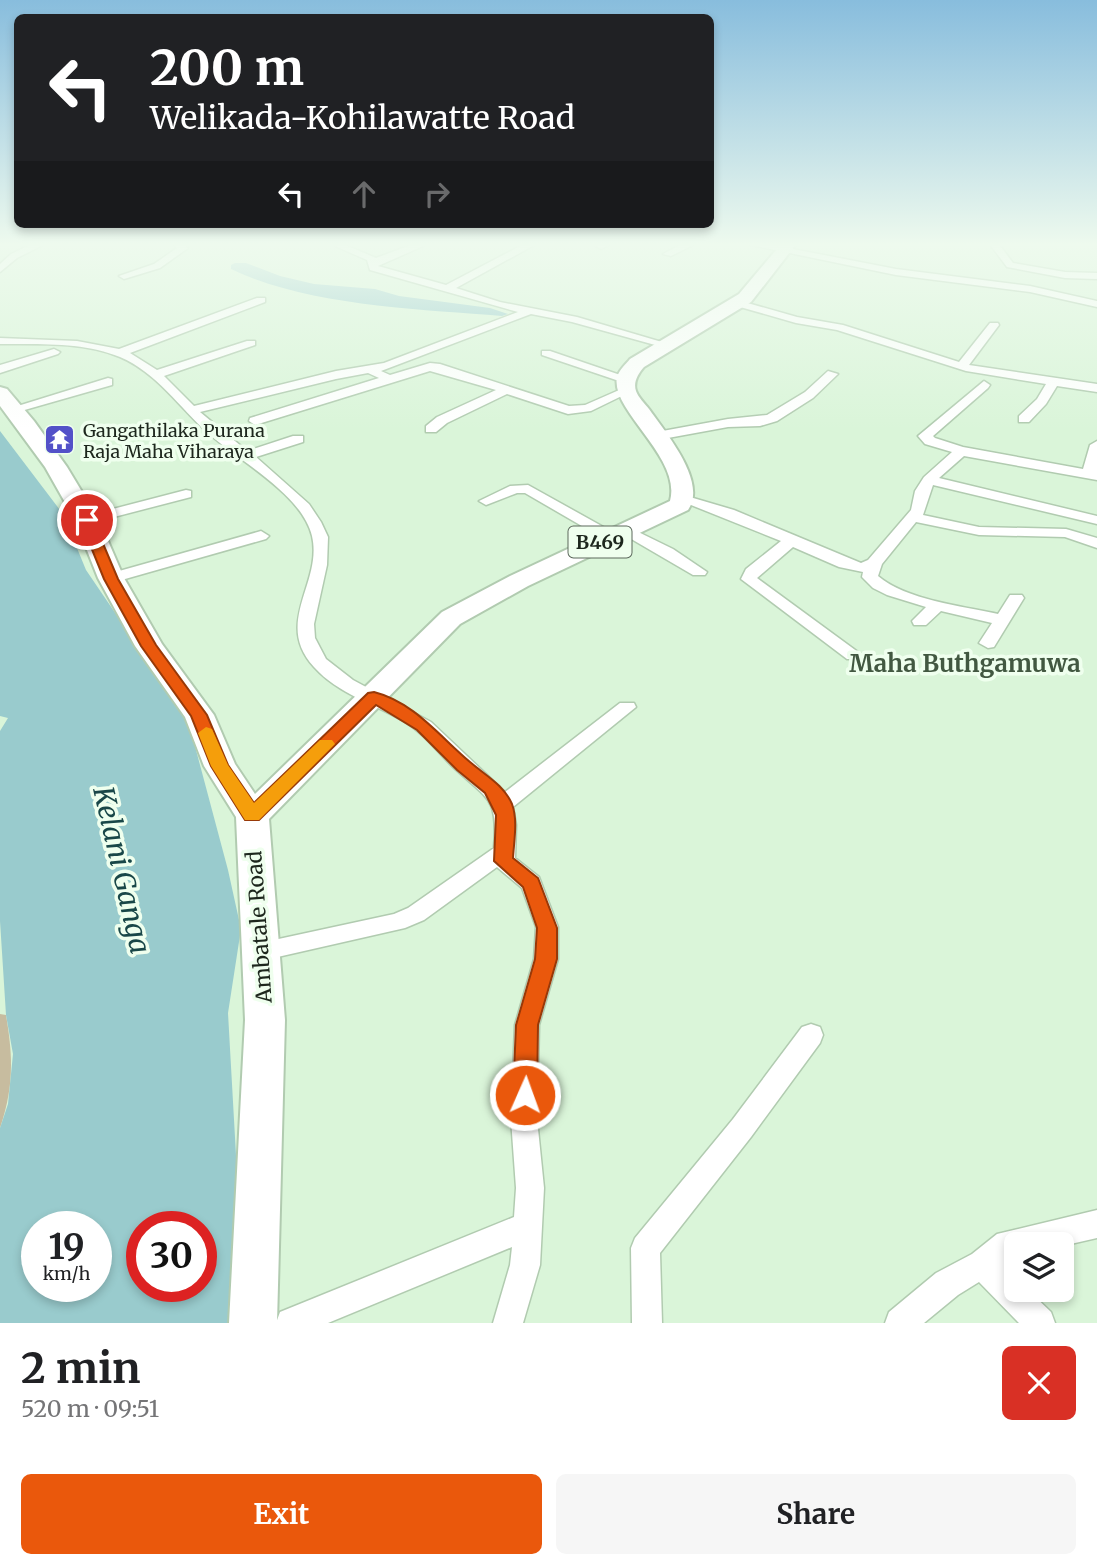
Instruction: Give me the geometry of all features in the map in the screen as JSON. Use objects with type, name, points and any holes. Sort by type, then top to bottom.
[{"type":"main road","points":[[683,499],[678,473],[626,385],[637,363],[734,305]]},
{"type":"main road","name":"Ambatale Road","points":[[7,401],[56,467],[87,520],[111,579],[149,646],[199,715],[220,766],[252,816],[265,1020],[253,1323]]},
{"type":"main road","name":"B469","points":[[252,816],[451,618],[519,581],[676,507],[683,499]]},
{"type":"street","points":[[119,352],[248,305]]},
{"type":"street","points":[[497,305],[573,319],[666,345]]},
{"type":"street","points":[[743,305],[796,320],[839,327],[891,346],[961,366],[1097,388]]},
{"type":"street","points":[[192,410],[336,375],[371,370],[421,355],[528,312]]},
{"type":"street","points":[[961,366],[994,325]]},
{"type":"street","points":[[0,341],[77,345],[119,352],[137,360],[213,431],[246,456],[304,508],[314,521],[320,537],[322,555],[306,622],[309,650],[324,667],[340,679],[409,716],[437,737],[463,766],[492,788],[502,804],[506,815],[504,861],[531,883],[547,928],[546,959],[527,1025],[524,1119],[530,1188],[525,1265],[508,1323]]},
{"type":"street","points":[[155,375],[251,343]]},
{"type":"street","points":[[0,369],[54,352]]},
{"type":"street","points":[[547,353],[626,385]]},
{"type":"street","points":[[254,421],[435,367],[561,408],[578,410],[626,385]]},
{"type":"street","points":[[371,370],[389,379]]},
{"type":"street","points":[[657,436],[772,418],[809,395],[832,374]]},
{"type":"street","points":[[7,401],[108,382]]},
{"type":"street","points":[[1024,419],[1042,401],[1053,382]]},
{"type":"street","points":[[984,385],[925,436],[930,441],[961,451],[1093,475],[1097,445]]},
{"type":"street","points":[[431,429],[442,419],[506,390]]},
{"type":"street","points":[[246,456],[298,439]]},
{"type":"street","points":[[961,451],[929,480],[913,517],[874,563],[870,577],[881,587],[938,605],[1004,620]]},
{"type":"street","points":[[929,480],[1097,520]]},
{"type":"street","points":[[486,501],[515,489],[528,489],[618,533],[668,552],[699,572]]},
{"type":"street","points":[[87,520],[186,494]]},
{"type":"street","points":[[683,499],[712,507],[845,564],[862,568],[874,563]]},
{"type":"street","points":[[913,517],[979,531],[1059,533],[1097,543]]},
{"type":"street","points":[[111,579],[261,536]]},
{"type":"street","points":[[791,541],[752,572],[749,579],[853,655]]},
{"type":"street","points":[[988,643],[1016,598]]},
{"type":"street","points":[[920,621],[938,605]]},
{"type":"street","points":[[502,804],[627,707]]},
{"type":"street","points":[[260,952],[397,922],[416,914],[503,852]]},
{"type":"street","points":[[647,1323],[645,1248],[742,1128],[811,1035]]},
{"type":"street","points":[[900,1323],[947,1284],[982,1264],[1007,1244],[1097,1224]]},
{"type":"street","points":[[291,1323],[528,1226]]},
{"type":"street","points":[[982,1264],[1040,1323]]},
{"type":"shaded area","points":[[0,1014],[6,1015],[11,1072],[8,1099],[0,1128]]},
{"type":"water","points":[[371,305],[465,305],[508,314],[502,316]]},
{"type":"water","name":"Kelani Ganga","points":[[0,431],[63,514],[86,570],[188,720],[228,870],[241,929],[228,1013],[241,1244],[236,1323],[0,1323],[0,1128],[8,1104],[13,1054],[6,1015],[0,921],[0,731],[8,718],[0,716]]},
{"type":"slow traffic","points":[[206,733],[220,766],[252,816],[326,744]]},
{"type":"place","name":"Gangathilaka Purana Raja Maha Viharaya","points":[[60,440]]},
{"type":"district","name":"Maha Buthgamuwa","points":[[965,663]]},
{"type":"route","points":[[87,520],[111,579],[149,646],[199,715],[220,766],[252,816],[374,697],[423,726],[437,737],[463,766],[492,788],[506,815],[504,861],[531,883],[547,928],[546,959],[527,1025],[525,1095]]}]
